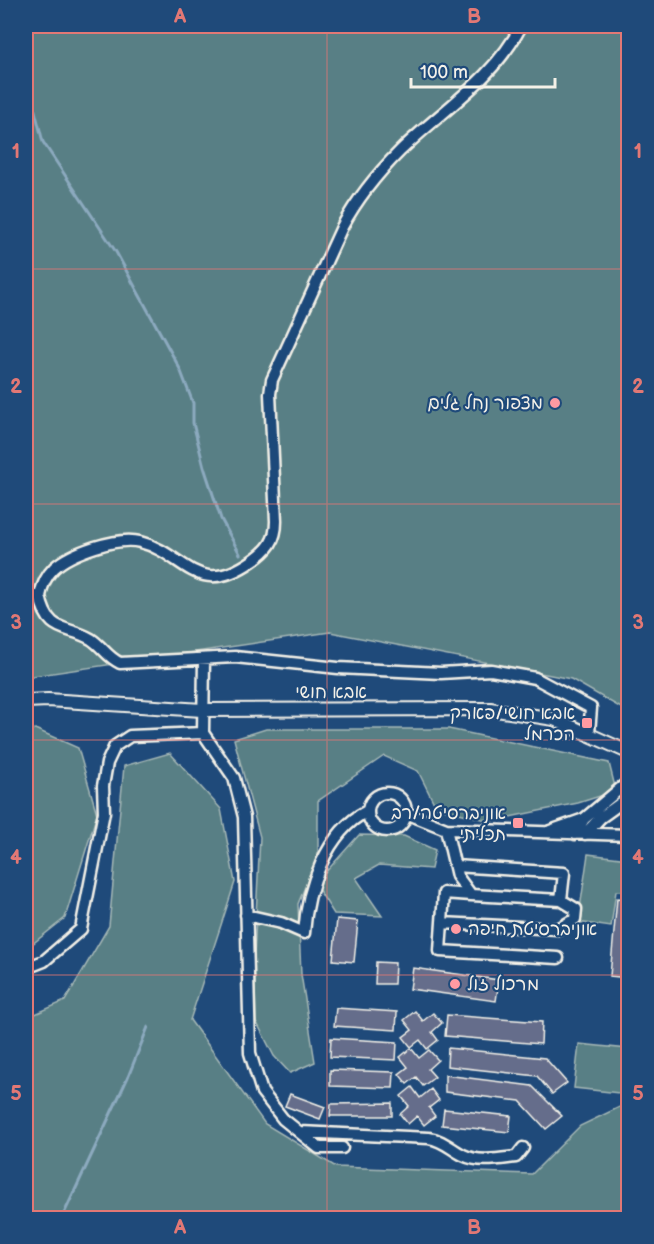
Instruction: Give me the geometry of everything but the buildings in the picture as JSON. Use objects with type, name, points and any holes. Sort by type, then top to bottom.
[{"type":"main road","name":"אבא חושי","points":[[26,701],[48,700],[202,710],[490,709],[554,719],[628,752]]},
{"type":"street","points":[[521,26],[491,67],[454,105],[386,165],[352,208],[342,227],[272,380],[276,521],[274,539],[269,547],[245,566],[222,575],[203,576],[188,570],[143,542],[131,540],[116,542],[84,552],[59,564],[48,575],[40,596],[48,616],[56,625],[62,630],[89,638],[105,654],[120,663],[235,657],[338,668],[441,673],[491,670],[535,678],[591,708],[589,733]]},
{"type":"street","points":[[26,596],[40,596]]},
{"type":"street","points":[[204,659],[202,734],[234,778],[242,803],[250,1053],[262,1092],[283,1119],[319,1148],[342,1148]]},
{"type":"street","points":[[26,968],[44,961],[81,929],[104,812],[103,786],[107,763],[116,746],[130,736],[202,734]]},
{"type":"street","points":[[544,833],[584,819],[628,782]]},
{"type":"street","points":[[384,793],[391,794],[402,801],[406,813],[402,824],[386,831],[370,823],[368,812],[372,799],[384,793]]},
{"type":"street","points":[[580,834],[626,800]]},
{"type":"street","points":[[246,915],[281,922],[304,933],[307,904],[326,856],[342,829],[368,812]]},
{"type":"street","points":[[406,813],[446,829],[628,835]]},
{"type":"street","points":[[580,834],[584,819]]},
{"type":"street","points":[[446,829],[457,876],[471,895]]},
{"type":"street","points":[[455,866],[564,873],[561,900]]},
{"type":"street","points":[[442,922],[558,929],[575,919],[576,909],[561,900],[444,893],[442,922],[440,951],[558,958]]},
{"type":"street","points":[[300,1132],[429,1138],[440,1140],[465,1156],[481,1160],[516,1157],[523,1148]]},
{"type":"green space","points":[[26,26],[628,26],[628,712],[571,679],[330,632],[26,677]]},
{"type":"green space","points":[[35,729],[78,748],[97,814],[65,918],[26,949],[26,731]]},
{"type":"green space","points":[[266,729],[449,729],[609,763],[616,791],[578,803],[490,821],[436,807],[418,771],[384,756],[318,801],[318,855],[298,904],[301,974],[315,1062],[290,1073],[274,1056],[256,1021],[254,956],[260,837],[234,739]]},
{"type":"green space","points":[[170,753],[221,809],[235,882],[190,1020],[265,1124],[336,1167],[532,1174],[580,1126],[628,1103],[628,1218],[26,1218],[26,1018],[65,1001],[109,926],[124,766]]},
{"type":"green space","points":[[359,835],[404,836],[435,850],[431,869],[379,865],[356,878],[382,916],[334,914],[315,884]]},
{"type":"green space","points":[[588,854],[628,859],[628,892],[616,891],[611,927],[578,922]]},
{"type":"green space","points":[[579,1044],[628,1049],[628,1094],[574,1088]]},
{"type":"waterway","points":[[26,76],[43,142],[116,252],[180,369],[193,403],[193,423],[204,467],[221,519],[240,554]]},
{"type":"waterway","points":[[62,1218],[128,1077],[148,1027]]},
{"type":"place","name":"מצפור נחל גלים","points":[[555,403]]},
{"type":"place","name":"אבא חושי/פארק הכרמל","points":[[587,723]]},
{"type":"place","name":"אוניברסיטה/רב תכליתי","points":[[518,823]]},
{"type":"place","name":"אוניברסיטת חיפה","points":[[456,929]]},
{"type":"place","name":"מרכול זול","points":[[455,984]]}]
